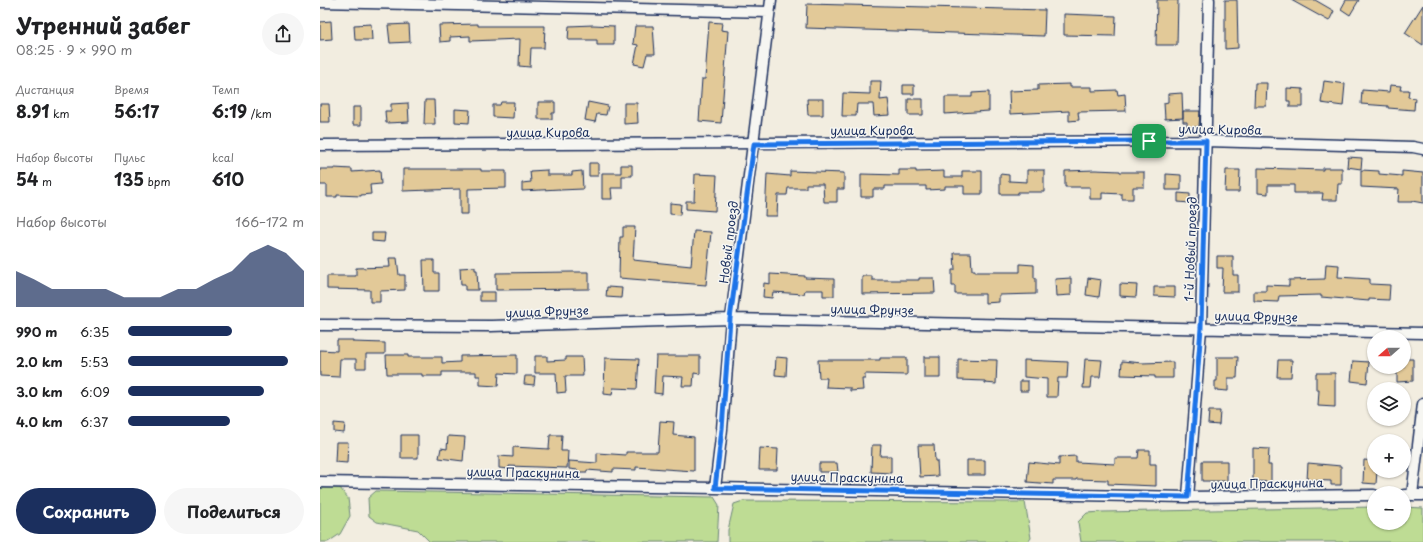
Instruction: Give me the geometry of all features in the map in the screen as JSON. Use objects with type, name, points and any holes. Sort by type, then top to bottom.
[{"type":"street","name":"Новый проезд","points":[[715,488],[722,429],[730,319],[754,144],[771,0]]},
{"type":"street","name":"1-й Новый проезд","points":[[1188,497],[1201,328],[1209,0]]},
{"type":"street","points":[[320,2],[770,12]]},
{"type":"street","name":"улица Кирова","points":[[320,145],[1206,141],[1405,146],[1423,149]]},
{"type":"street","name":"улица Фрунзе","points":[[320,325],[491,326],[730,319],[1423,333]]},
{"type":"street","points":[[1409,486],[1423,404]]},
{"type":"street","name":"улица Праскунина","points":[[320,482],[1188,497],[1367,495]]},
{"type":"street","points":[[1411,495],[1423,495]]},
{"type":"green space","points":[[320,488],[340,488],[348,498],[350,516],[340,534],[328,542],[320,542]]},
{"type":"green space","points":[[376,491],[714,497],[719,505],[717,542],[430,542],[418,530],[377,522],[369,516],[368,498]]},
{"type":"green space","points":[[743,501],[1025,502],[1031,538],[1028,542],[728,542],[728,530],[734,504]]},
{"type":"green space","points":[[1367,507],[1367,530],[1411,530],[1411,507],[1423,508],[1423,542],[1081,542],[1078,522],[1087,513]]},
{"type":"building","points":[[1157,0],[1178,0],[1177,45],[1156,45]]},
{"type":"building","points":[[1225,0],[1237,0],[1238,48],[1225,49]]},
{"type":"building","points":[[1291,0],[1315,0],[1334,11],[1329,21]]},
{"type":"building","points":[[1346,0],[1359,0],[1350,15],[1341,9]]},
{"type":"building","points":[[807,4],[1045,10],[1044,36],[806,28]]},
{"type":"building","points":[[1423,5],[1423,45],[1405,33]]},
{"type":"building","points":[[1064,14],[1116,16],[1115,36],[1064,35]]},
{"type":"building","points":[[331,21],[332,39],[320,40],[320,22]]},
{"type":"building","points":[[709,22],[722,23],[721,30],[728,31],[721,123],[699,121],[702,79],[705,79]]},
{"type":"building","points":[[371,24],[372,40],[355,40],[354,25]]},
{"type":"building","points":[[409,24],[410,42],[390,43],[388,25]]},
{"type":"building","points":[[478,24],[478,26],[545,26],[544,48],[531,48],[530,67],[519,66],[520,39],[470,41],[470,36],[450,37],[450,41],[440,42],[439,25]]},
{"type":"building","points":[[569,26],[614,26],[614,45],[597,45],[597,40],[568,40]]},
{"type":"building","points":[[635,26],[653,26],[655,54],[647,54],[644,66],[634,64],[638,45],[633,44]]},
{"type":"building","points":[[870,81],[881,81],[880,100],[888,99],[890,115],[874,116],[873,104],[857,104],[856,116],[842,116],[843,93],[870,94]]},
{"type":"building","points":[[1324,81],[1345,84],[1343,106],[1321,103]]},
{"type":"building","points":[[1255,83],[1267,83],[1266,106],[1254,106]]},
{"type":"building","points":[[1070,84],[1070,87],[1092,87],[1092,91],[1117,90],[1118,95],[1125,94],[1126,111],[1078,112],[1079,120],[1069,121],[1069,111],[1010,114],[1009,91],[1038,90],[1038,85]]},
{"type":"building","points":[[903,85],[914,85],[914,94],[903,94]]},
{"type":"building","points":[[1390,85],[1401,86],[1400,90],[1409,90],[1408,97],[1415,98],[1414,110],[1361,104],[1362,90],[1389,92]]},
{"type":"building","points":[[1287,88],[1303,89],[1303,107],[1290,107],[1290,101],[1287,101]]},
{"type":"building","points":[[989,92],[989,111],[945,114],[945,97],[972,97],[972,93]]},
{"type":"building","points":[[1182,93],[1183,118],[1165,119],[1164,103],[1168,102],[1168,94]]},
{"type":"building","points":[[807,99],[823,99],[823,115],[808,115]]},
{"type":"building","points":[[908,99],[923,99],[923,115],[908,115]]},
{"type":"building","points":[[425,100],[434,100],[435,124],[424,124]]},
{"type":"building","points":[[501,102],[514,102],[513,118],[493,117],[493,105],[500,105]]},
{"type":"building","points":[[538,102],[555,102],[555,113],[552,113],[552,119],[538,119]]},
{"type":"building","points":[[588,102],[608,106],[606,115],[597,114],[595,122],[585,120]]},
{"type":"building","points":[[408,103],[409,122],[386,123],[385,111],[391,111],[391,104]]},
{"type":"building","points":[[624,103],[637,103],[638,123],[624,124]]},
{"type":"building","points":[[320,104],[329,104],[330,122],[320,122]]},
{"type":"building","points":[[353,107],[361,107],[361,125],[353,125]]},
{"type":"building","points":[[455,109],[470,110],[469,123],[455,122]]},
{"type":"building","points":[[1183,111],[1200,111],[1199,127],[1187,127],[1187,122],[1183,122]]},
{"type":"building","points":[[1348,157],[1362,158],[1361,169],[1347,167]]},
{"type":"building","points":[[589,163],[598,163],[598,176],[589,176]]},
{"type":"building","points":[[621,165],[632,165],[632,176],[622,176],[622,188],[611,188],[612,199],[602,199],[602,173],[621,173]]},
{"type":"building","points":[[1258,168],[1323,170],[1323,168],[1342,168],[1342,184],[1338,184],[1337,200],[1322,200],[1323,193],[1294,193],[1294,185],[1268,185],[1268,194],[1258,193]]},
{"type":"building","points":[[320,169],[352,169],[352,172],[380,170],[381,184],[370,185],[371,194],[361,196],[337,195],[337,197],[327,197],[327,185],[320,185]]},
{"type":"building","points":[[403,169],[481,169],[481,171],[506,171],[506,188],[468,189],[468,214],[460,214],[460,189],[403,191]]},
{"type":"building","points":[[547,170],[547,175],[572,175],[572,172],[582,171],[583,189],[522,191],[522,183],[531,182],[530,171]]},
{"type":"building","points":[[899,170],[916,170],[916,172],[944,171],[944,177],[962,177],[962,171],[982,171],[982,194],[964,194],[964,186],[945,186],[945,189],[926,190],[926,186],[885,186],[885,189],[873,189],[873,197],[861,197],[861,174],[899,175]]},
{"type":"building","points":[[1027,170],[1044,170],[1044,192],[1000,194],[1000,174],[1009,175],[1009,181],[1027,182]]},
{"type":"building","points":[[1095,170],[1144,172],[1144,187],[1133,187],[1133,199],[1122,199],[1122,194],[1102,193],[1102,199],[1090,199],[1090,187],[1065,187],[1065,171]]},
{"type":"building","points":[[1226,170],[1240,170],[1239,192],[1225,192]]},
{"type":"building","points":[[1361,170],[1379,171],[1379,174],[1402,176],[1402,171],[1423,173],[1423,203],[1412,201],[1398,202],[1399,189],[1361,187]]},
{"type":"building","points":[[790,171],[844,173],[844,189],[837,189],[837,202],[824,202],[823,184],[806,184],[806,188],[788,188],[787,195],[778,195],[777,216],[765,216],[767,174],[790,176]]},
{"type":"building","points":[[695,174],[717,175],[715,211],[686,209],[686,201],[694,201]]},
{"type":"building","points":[[1166,174],[1181,175],[1181,190],[1166,190]]},
{"type":"building","points":[[1178,193],[1190,194],[1190,203],[1178,202]]},
{"type":"building","points":[[670,203],[681,204],[680,215],[670,214]]},
{"type":"building","points":[[623,227],[635,227],[633,260],[691,266],[694,231],[711,232],[706,285],[619,278],[620,237],[623,237]]},
{"type":"building","points":[[372,233],[385,233],[384,242],[372,241]]},
{"type":"building","points":[[954,253],[971,253],[972,270],[975,270],[975,272],[1020,272],[1020,264],[1034,265],[1036,294],[999,295],[999,302],[985,303],[985,294],[955,294],[955,286],[952,286],[952,270],[955,270]]},
{"type":"building","points":[[1217,256],[1233,256],[1233,275],[1238,275],[1238,292],[1222,292],[1223,268],[1217,268]]},
{"type":"building","points":[[389,258],[397,258],[399,275],[405,275],[405,290],[380,291],[380,302],[370,302],[370,290],[327,289],[327,276],[356,276],[356,268],[390,267]]},
{"type":"building","points":[[423,260],[434,260],[434,273],[439,273],[439,291],[424,291]]},
{"type":"building","points":[[1326,264],[1339,265],[1338,277],[1370,279],[1370,284],[1390,285],[1389,300],[1369,299],[1369,301],[1321,297],[1321,295],[1279,296],[1278,302],[1254,301],[1254,291],[1266,291],[1266,285],[1289,286],[1289,280],[1325,279]]},
{"type":"building","points":[[475,267],[475,270],[477,270],[478,290],[465,290],[465,285],[461,285],[460,268]]},
{"type":"building","points":[[589,272],[589,289],[496,290],[496,273]]},
{"type":"building","points":[[770,274],[805,276],[805,278],[834,279],[834,296],[823,296],[823,290],[805,290],[804,294],[773,292],[772,298],[763,297],[764,283],[770,284]]},
{"type":"building","points":[[862,276],[872,276],[872,280],[919,280],[919,278],[934,278],[935,293],[862,294]]},
{"type":"building","points":[[1071,278],[1071,295],[1056,296],[1055,279]]},
{"type":"building","points":[[1088,278],[1101,280],[1099,297],[1086,295]]},
{"type":"building","points":[[1120,284],[1137,285],[1136,297],[1120,296]]},
{"type":"building","points":[[607,287],[622,288],[621,298],[606,297]]},
{"type":"building","points":[[1154,287],[1175,287],[1175,297],[1154,296]]},
{"type":"building","points":[[480,292],[495,292],[495,301],[480,301]]},
{"type":"building","points":[[337,340],[385,343],[385,354],[366,354],[366,368],[356,368],[356,359],[340,359],[339,377],[320,376],[320,350],[337,351]]},
{"type":"building","points":[[386,355],[408,355],[408,357],[442,357],[442,363],[460,362],[460,356],[517,355],[517,374],[499,373],[498,386],[480,385],[480,376],[476,376],[476,372],[442,372],[442,376],[422,376],[422,374],[387,374]]},
{"type":"building","points":[[535,356],[547,356],[547,361],[566,360],[566,357],[582,357],[583,376],[565,376],[566,392],[557,393],[556,373],[535,373]]},
{"type":"building","points":[[656,356],[700,356],[700,374],[694,373],[693,386],[682,386],[683,377],[663,376],[662,394],[654,393]]},
{"type":"building","points":[[776,357],[787,358],[786,376],[775,375]]},
{"type":"building","points":[[924,357],[940,357],[940,378],[924,378]]},
{"type":"building","points":[[1217,357],[1238,357],[1237,378],[1228,378],[1228,391],[1215,390],[1215,381],[1217,381]]},
{"type":"building","points":[[605,358],[639,359],[637,389],[613,388],[612,395],[604,394]]},
{"type":"building","points":[[880,358],[907,358],[907,375],[865,374],[865,379],[862,379],[863,390],[850,391],[850,388],[826,387],[827,378],[819,378],[818,360],[880,360]]},
{"type":"building","points":[[958,359],[997,360],[996,384],[985,383],[985,381],[958,380]]},
{"type":"building","points":[[1085,359],[1102,360],[1100,377],[1092,377],[1091,388],[1083,388]]},
{"type":"building","points":[[1411,359],[1413,359],[1413,381],[1397,382],[1397,374],[1411,374]]},
{"type":"building","points":[[1024,360],[1068,362],[1067,378],[1058,378],[1057,397],[1047,397],[1047,379],[1024,377]]},
{"type":"building","points":[[1278,360],[1292,360],[1291,377],[1277,377]]},
{"type":"building","points":[[1122,361],[1142,363],[1173,362],[1173,378],[1121,375]]},
{"type":"building","points":[[1353,361],[1367,362],[1367,383],[1351,381]]},
{"type":"building","points":[[1316,373],[1335,373],[1335,407],[1318,406],[1319,390],[1316,390]]},
{"type":"building","points":[[525,376],[535,376],[534,385],[524,384]]},
{"type":"building","points":[[1020,381],[1028,381],[1028,391],[1020,391]]},
{"type":"building","points":[[1209,411],[1220,411],[1219,425],[1208,424]]},
{"type":"building","points":[[660,421],[674,422],[673,435],[694,437],[694,471],[636,467],[636,470],[613,469],[613,472],[587,470],[587,472],[578,472],[578,470],[569,469],[569,461],[597,463],[597,453],[626,455],[626,452],[658,452]]},
{"type":"building","points":[[334,423],[345,424],[344,433],[334,432]]},
{"type":"building","points":[[401,435],[418,435],[418,458],[401,458]]},
{"type":"building","points":[[550,435],[562,435],[561,451],[568,451],[567,468],[509,466],[509,469],[499,468],[499,456],[513,457],[513,447],[549,449]]},
{"type":"building","points":[[448,436],[465,437],[463,461],[439,458],[441,448],[447,449]]},
{"type":"building","points":[[336,442],[348,442],[347,463],[335,462]]},
{"type":"building","points":[[872,445],[881,445],[880,456],[891,456],[891,473],[871,472]]},
{"type":"building","points":[[918,445],[934,445],[938,476],[920,477]]},
{"type":"building","points":[[760,448],[778,449],[777,470],[759,470]]},
{"type":"building","points":[[1253,448],[1269,449],[1268,465],[1271,465],[1271,482],[1253,481]]},
{"type":"building","points":[[1139,450],[1150,450],[1150,464],[1156,464],[1156,486],[1108,484],[1108,480],[1076,479],[1053,480],[1053,484],[1027,482],[1029,462],[1059,465],[1059,457],[1076,456],[1076,462],[1115,464],[1115,458],[1138,458]]},
{"type":"building","points":[[967,460],[985,460],[985,475],[967,475]]},
{"type":"building","points":[[1364,460],[1367,460],[1367,478],[1376,478],[1376,484],[1363,483]]},
{"type":"building","points":[[1202,461],[1227,461],[1227,481],[1202,481]]},
{"type":"building","points":[[819,463],[837,463],[838,472],[819,472]]},
{"type":"building","points":[[1308,463],[1341,466],[1341,485],[1331,485],[1331,481],[1307,480]]},
{"type":"route","points":[[1149,141],[1206,141],[1201,328],[1188,497],[715,488],[722,429],[730,319],[754,144],[1149,141]]}]
